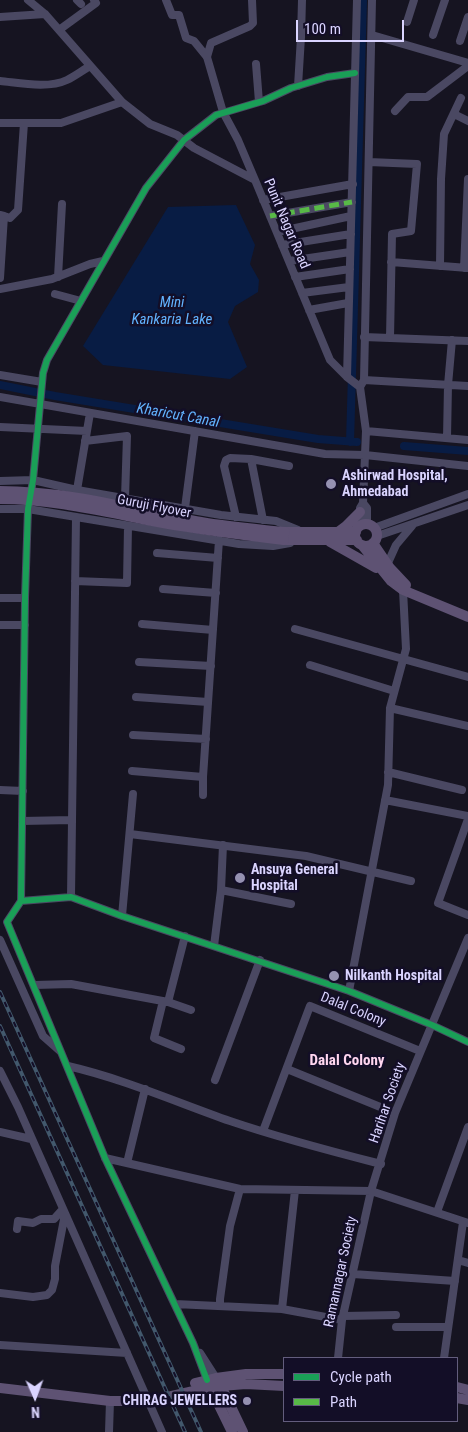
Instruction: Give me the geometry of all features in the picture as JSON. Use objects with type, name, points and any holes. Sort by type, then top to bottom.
[{"type":"main road","name":"Guruji Flyover","points":[[0,491],[23,491],[63,496],[285,536]]},
{"type":"main road","name":"Guruji Flyover","points":[[0,499],[23,499],[62,504],[202,530],[304,537]]},
{"type":"main road","points":[[338,532],[346,526],[361,508]]},
{"type":"main road","points":[[304,537],[338,532],[366,534]]},
{"type":"main road","points":[[328,541],[366,534]]},
{"type":"main road","points":[[366,534],[391,580],[403,590],[468,617]]},
{"type":"main road","points":[[304,537],[328,541],[386,569],[403,584],[468,613]]},
{"type":"main road","points":[[0,1388],[110,1401],[145,1399],[246,1374],[283,1374]]},
{"type":"main road","points":[[214,1383],[283,1386]]},
{"type":"main road","points":[[214,1383],[232,1432]]},
{"type":"main road","points":[[214,1383],[243,1432]]},
{"type":"street","name":"Punit Nagar Road","points":[[28,0],[45,14],[122,102],[150,124],[177,135],[194,148],[255,180],[330,360],[347,378],[361,384]]},
{"type":"street","points":[[59,30],[96,3],[94,0]]},
{"type":"street","points":[[166,0],[171,13],[179,15],[186,38],[194,41],[207,57],[223,112],[238,140],[255,180]]},
{"type":"street","points":[[207,57],[211,43],[253,23],[252,0]]},
{"type":"street","points":[[298,86],[302,37],[302,0]]},
{"type":"street","points":[[347,378],[357,0]]},
{"type":"street","points":[[366,534],[361,508],[366,431],[361,384],[364,338],[372,0]]},
{"type":"street","points":[[407,22],[414,0]]},
{"type":"street","points":[[433,34],[445,0]]},
{"type":"street","points":[[0,17],[45,14]]},
{"type":"street","points":[[460,41],[468,17]]},
{"type":"street","points":[[372,35],[468,65]]},
{"type":"street","points":[[256,64],[259,102]]},
{"type":"street","points":[[395,111],[408,97],[427,97],[468,65]]},
{"type":"street","points":[[0,81],[36,84],[57,83],[90,66]]},
{"type":"street","points":[[214,1383],[105,1158],[8,922],[21,901],[28,509],[33,480],[39,402],[47,360],[146,188],[184,140],[216,114],[259,102],[298,86],[327,77],[355,73]]},
{"type":"street","points":[[440,266],[441,179],[444,134],[461,98]]},
{"type":"street","points":[[0,123],[60,123],[122,102]]},
{"type":"street","points":[[454,114],[468,121]]},
{"type":"street","points":[[0,278],[2,216],[10,218],[18,210],[24,123]]},
{"type":"street","points":[[369,162],[417,164],[411,231],[392,234],[390,338]]},
{"type":"street","points":[[392,262],[466,268],[468,179]]},
{"type":"street","points":[[264,200],[352,184]]},
{"type":"street","points":[[270,216],[352,202]]},
{"type":"street","points":[[58,277],[62,204]]},
{"type":"street","points":[[277,232],[352,216]]},
{"type":"street","points":[[282,245],[351,234]]},
{"type":"street","points":[[289,261],[350,252]]},
{"type":"street","points":[[0,289],[58,277],[103,261]]},
{"type":"street","points":[[295,277],[350,269]]},
{"type":"street","points":[[302,293],[349,288]]},
{"type":"street","points":[[55,294],[81,301]]},
{"type":"street","points":[[309,310],[348,303]]},
{"type":"street","points":[[364,338],[468,340]]},
{"type":"street","points":[[447,438],[448,385],[452,340]]},
{"type":"street","points":[[0,375],[42,383]]},
{"type":"street","points":[[361,384],[468,386]]},
{"type":"street","points":[[0,397],[39,402],[90,413],[325,454],[365,455],[468,466]]},
{"type":"street","points":[[77,490],[90,413]]},
{"type":"street","points":[[125,498],[130,420]]},
{"type":"street","points":[[0,427],[87,431]]},
{"type":"street","points":[[185,508],[195,431]]},
{"type":"street","points":[[366,431],[468,440]]},
{"type":"street","points":[[85,442],[128,436]]},
{"type":"street","points":[[236,517],[224,466],[226,460],[230,458],[251,459],[289,466]]},
{"type":"street","points":[[251,459],[262,520]]},
{"type":"street","points":[[0,481],[33,480],[77,490],[236,517],[276,521],[304,537]]},
{"type":"street","points":[[366,534],[468,494]]},
{"type":"street","points":[[366,534],[413,524],[468,505]]},
{"type":"street","points":[[0,509],[28,509],[219,540],[274,546],[304,537]]},
{"type":"street","points":[[71,897],[76,517]]},
{"type":"street","points":[[386,569],[396,545],[413,524]]},
{"type":"street","points":[[75,581],[127,583],[128,526]]},
{"type":"street","points":[[202,795],[219,540]]},
{"type":"street","points":[[158,554],[218,558]]},
{"type":"street","points":[[164,589],[216,593]]},
{"type":"street","points":[[349,991],[385,800],[390,708],[406,649],[403,590]]},
{"type":"street","points":[[0,598],[25,598]]},
{"type":"street","points":[[142,624],[213,630]]},
{"type":"street","points":[[0,625],[25,625]]},
{"type":"street","points":[[295,629],[468,677]]},
{"type":"street","points":[[139,662],[211,666]]},
{"type":"street","points":[[310,665],[394,691]]},
{"type":"street","points":[[136,697],[208,702]]},
{"type":"street","points":[[390,708],[468,726]]},
{"type":"street","points":[[133,735],[206,739]]},
{"type":"street","points":[[132,771],[203,777]]},
{"type":"street","points":[[388,772],[462,790]]},
{"type":"street","points":[[0,790],[22,791]]},
{"type":"street","points":[[122,916],[133,794]]},
{"type":"street","points":[[385,800],[468,818],[438,903],[468,915]]},
{"type":"street","points":[[22,821],[72,820]]},
{"type":"street","points":[[130,834],[306,856],[411,881]]},
{"type":"street","points":[[214,946],[223,845]]},
{"type":"street","points":[[220,890],[291,904]]},
{"type":"street","points":[[21,901],[71,897],[122,916],[260,960],[349,991],[468,1042]]},
{"type":"street","points":[[181,1050],[154,1038],[185,936]]},
{"type":"street","points":[[0,940],[43,1036],[62,1052]]},
{"type":"street","name":"Harihar Society","points":[[371,1191],[381,1164],[395,1113],[467,942]]},
{"type":"street","points":[[215,1080],[260,960]]},
{"type":"street","points":[[35,986],[71,984],[166,1002],[191,1010]]},
{"type":"street","name":"Dalal Colony","points":[[287,1069],[310,1006],[420,1051]]},
{"type":"street","points":[[68,1066],[144,1088],[230,1121],[381,1164]]},
{"type":"street","points":[[263,1131],[287,1069],[395,1113]]},
{"type":"street","points":[[0,1071],[18,1107],[127,1352],[145,1399],[162,1432]]},
{"type":"street","points":[[127,1163],[144,1088]]},
{"type":"street","points":[[440,1213],[468,1127]]},
{"type":"street","points":[[0,1132],[31,1139]]},
{"type":"street","points":[[105,1158],[240,1189],[371,1191],[466,1223],[458,1260],[444,1357]]},
{"type":"street","points":[[220,1305],[230,1226],[240,1189]]},
{"type":"street","points":[[282,1309],[295,1190]]},
{"type":"street","name":"Ramannagar Society","points":[[338,1357],[343,1318],[371,1191]]},
{"type":"street","points":[[17,1229],[18,1222],[33,1223],[54,1219],[64,1212]]},
{"type":"street","points":[[0,1293],[33,1297],[48,1294],[52,1290],[64,1212]]},
{"type":"street","points":[[458,1260],[468,1263]]},
{"type":"street","points":[[353,1274],[455,1281]]},
{"type":"street","points":[[175,1304],[282,1309],[343,1318],[396,1315]]},
{"type":"street","points":[[396,1327],[448,1327]]},
{"type":"street","points":[[0,1345],[127,1352]]},
{"type":"street","points":[[109,1432],[110,1401]]},
{"type":"water","name":"Mini Kankaria Lake","points":[[236,205],[255,245],[250,264],[259,280],[258,292],[235,306],[228,322],[247,367],[230,379],[103,365],[83,346],[168,207]]},
{"type":"waterway","points":[[350,442],[363,0]]},
{"type":"waterway","name":"Kharicut Canal","points":[[0,385],[55,396],[318,439],[357,442]]},
{"type":"waterway","name":"Kharicut Canal","points":[[404,446],[468,451]]},
{"type":"railway","points":[[0,992],[201,1432]]},
{"type":"railway","points":[[0,1026],[185,1432]]},
{"type":"marked path","points":[[270,216],[352,202]]},
{"type":"cycle path","points":[[21,901],[28,509],[33,480],[43,373],[47,360],[146,188],[184,140],[216,115],[263,101],[291,88],[327,77],[355,73]]},
{"type":"cycle path","points":[[207,1380],[193,1343],[105,1158],[7,922],[21,901],[71,897],[122,916],[349,991],[468,1042]]},
{"type":"place","name":"Ashirwad Hospital, Ahmedabad","points":[[331,484]]},
{"type":"place","name":"Ansuya General Hospital","points":[[240,878]]},
{"type":"place","name":"Nilkanth Hospital","points":[[334,976]]},
{"type":"place","name":"CHIRAG JEWELLERS","points":[[247,1401]]},
{"type":"district","name":"Dalal Colony","points":[[347,1061]]}]
